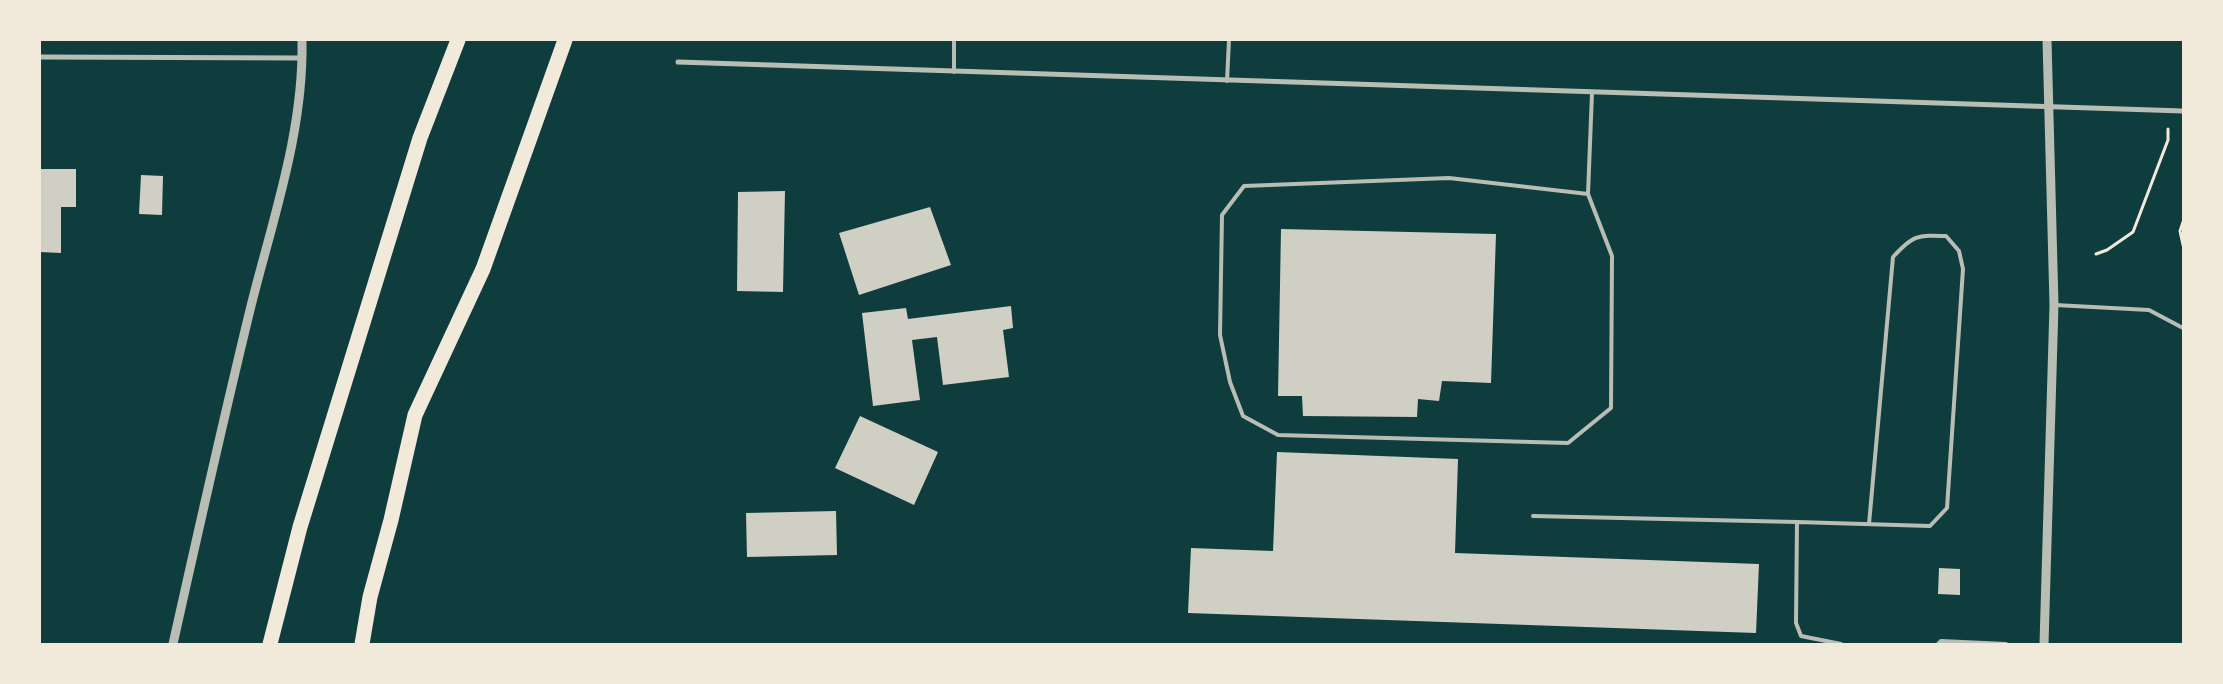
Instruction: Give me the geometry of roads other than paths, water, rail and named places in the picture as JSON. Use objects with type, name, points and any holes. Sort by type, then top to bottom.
[{"type":"highway","points":[[270,644],[300,527],[420,138],[458,40]]},
{"type":"highway","points":[[362,644],[370,597],[391,520],[415,415],[483,269],[565,40]]},
{"type":"street","points":[[173,644],[225,410],[293,145],[302,58],[302,40]]},
{"type":"street","points":[[2044,644],[2054,305],[2047,40]]},
{"type":"street","points":[[40,57],[302,58]]},
{"type":"street","points":[[678,62],[2183,111]]},
{"type":"lane","points":[[954,40],[954,72]]},
{"type":"lane","points":[[1227,81],[1228,40]]},
{"type":"lane","points":[[1588,194],[1449,178],[1244,186],[1222,215],[1220,335],[1230,382],[1242,416],[1278,435],[1568,442],[1611,408],[1612,256],[1588,194],[1592,93]]},
{"type":"lane","points":[[1533,516],[1930,526],[1947,508],[1964,269],[1958,251],[1946,236],[1920,235],[1906,242],[1893,257],[1869,524]]},
{"type":"lane","points":[[2054,305],[2150,310],[2183,328]]},
{"type":"lane","points":[[1797,522],[1796,623],[1801,636],[1841,644]]},
{"type":"lane","points":[[1938,644],[1941,641],[2006,644]]}]
